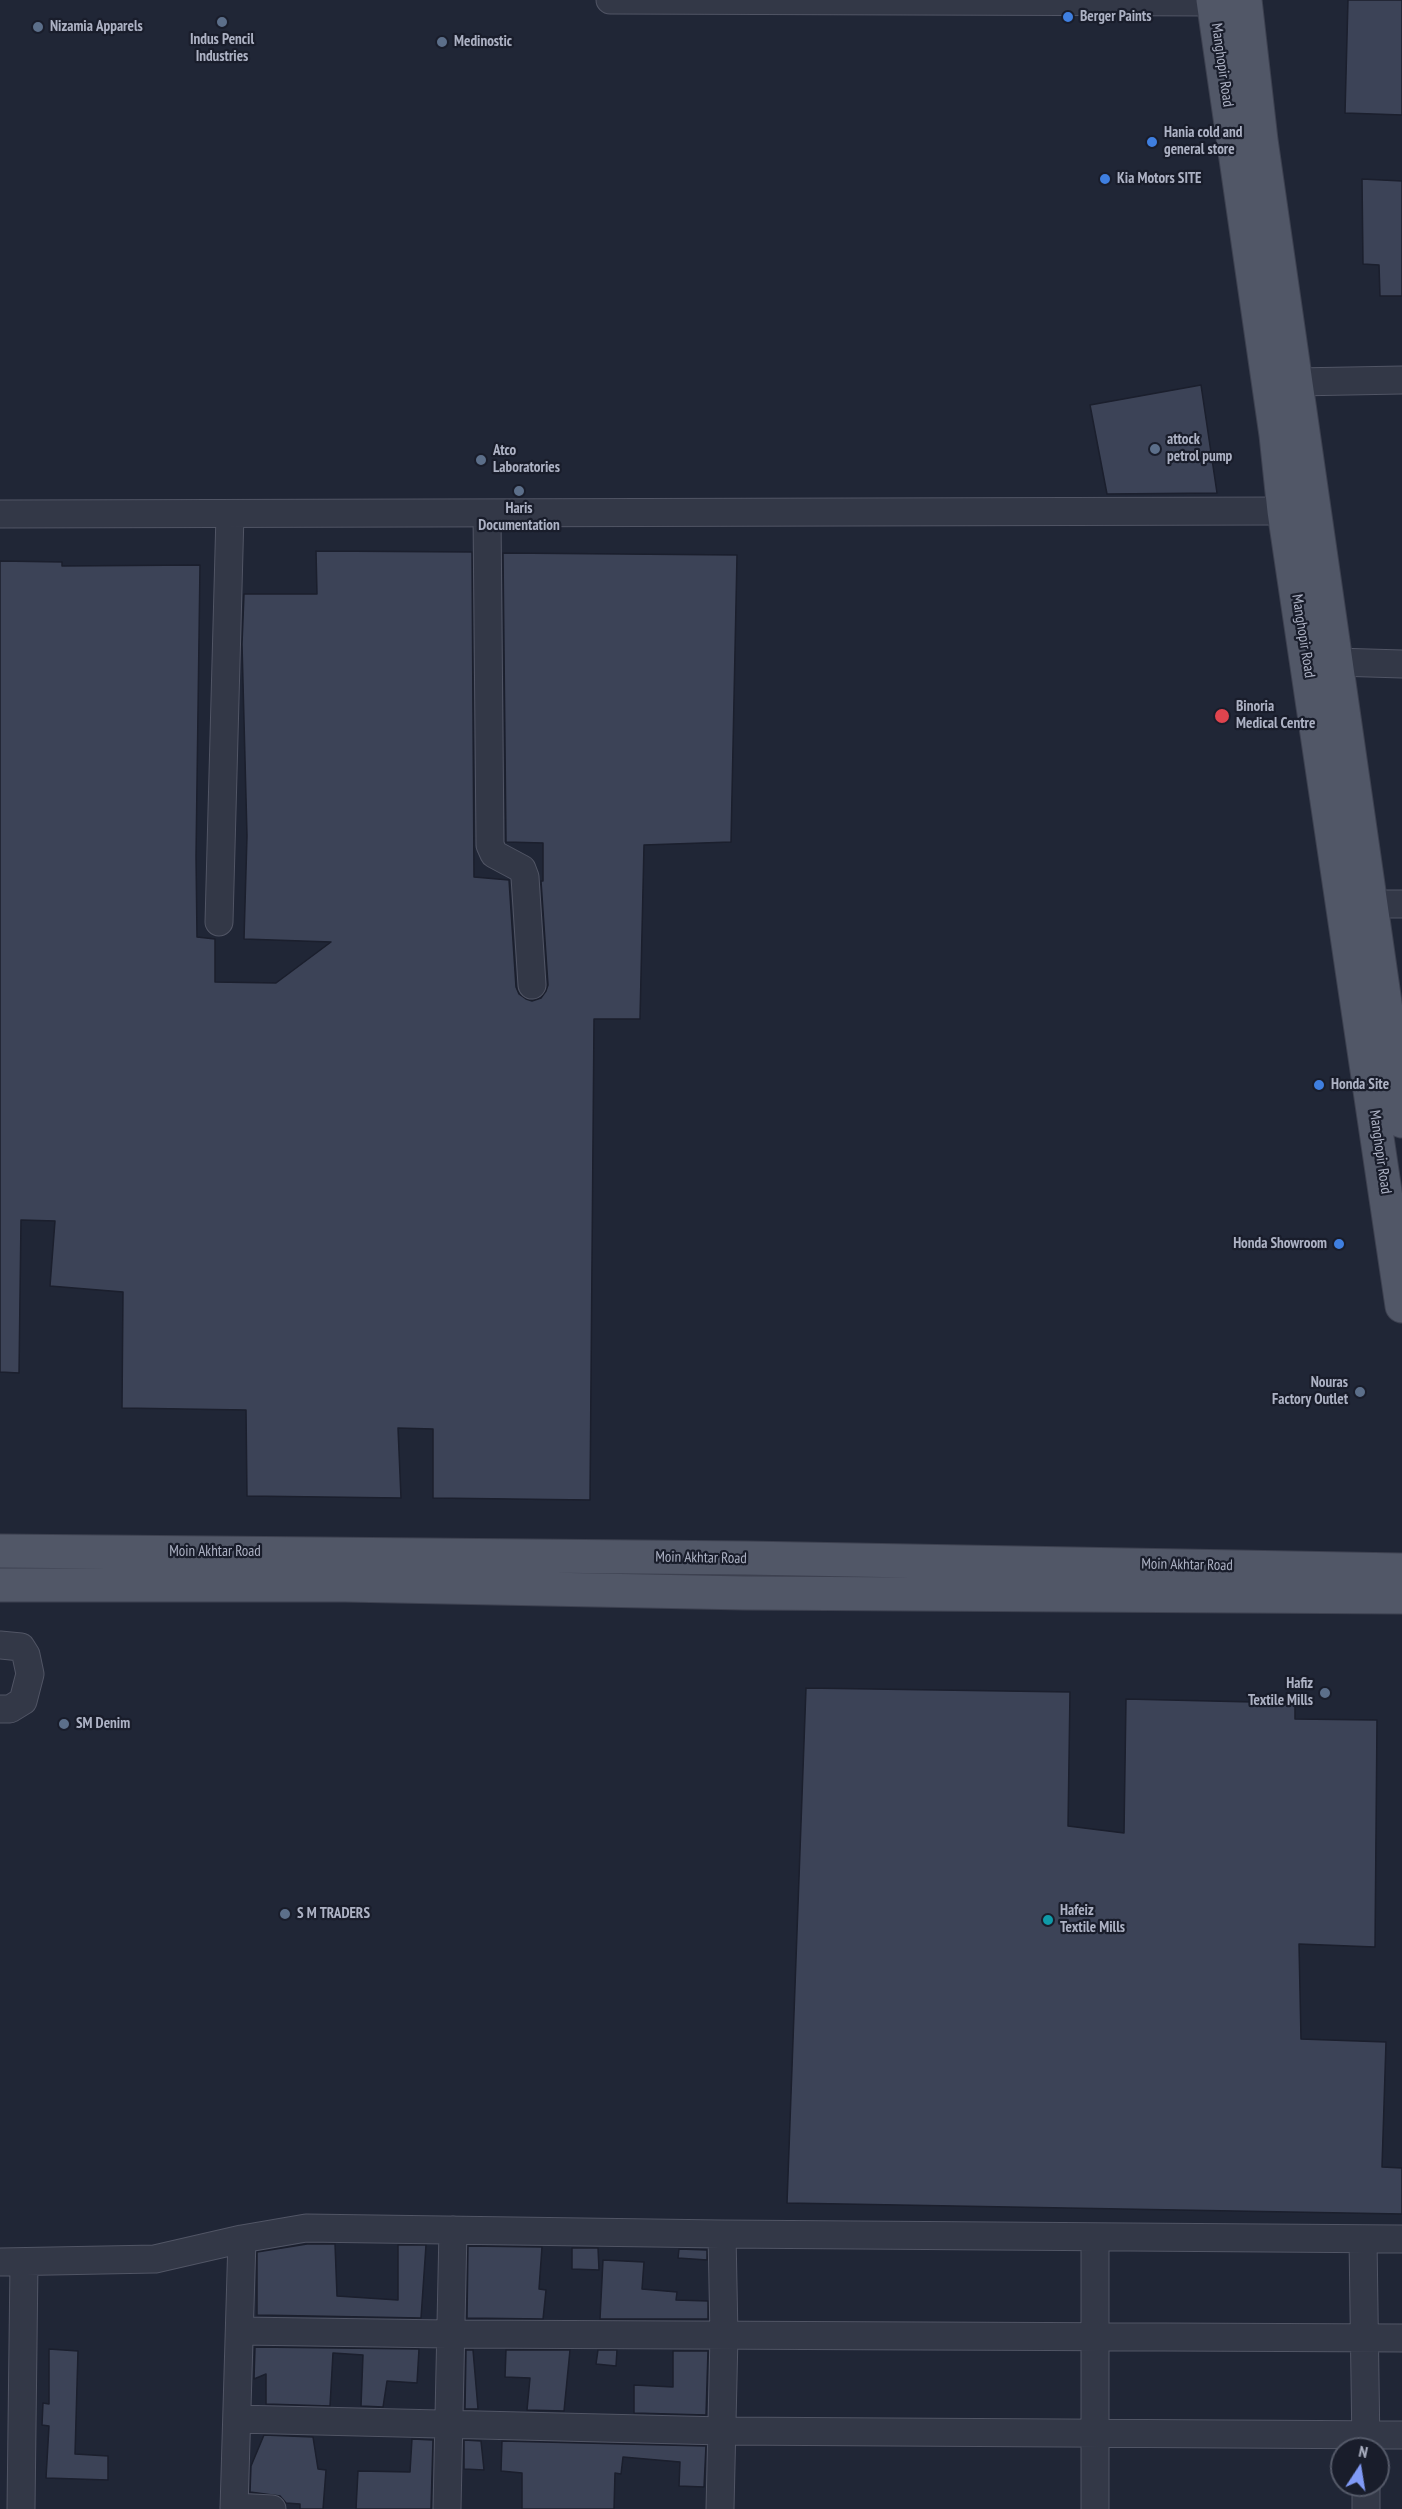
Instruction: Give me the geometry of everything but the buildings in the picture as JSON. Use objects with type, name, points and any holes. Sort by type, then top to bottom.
[{"type":"main road","points":[[1224,1],[1261,140],[1336,662],[1386,904],[1402,1121]]},
{"type":"main road","name":"Manghopir Road","points":[[1224,1],[1284,511],[1402,1306]]},
{"type":"main road","name":"Moin Akhtar Road","points":[[0,1551],[746,1558],[1402,1570]]},
{"type":"main road","points":[[745,1593],[746,1558]]},
{"type":"main road","name":"Moin Akhtar Road","points":[[0,1585],[345,1586],[745,1593],[1402,1597]]},
{"type":"street","points":[[610,0],[1224,1]]},
{"type":"street","points":[[1296,382],[1402,381]]},
{"type":"street","points":[[0,514],[1284,511]]},
{"type":"street","points":[[488,513],[490,845],[494,854],[522,869],[525,877],[532,985]]},
{"type":"street","points":[[219,922],[230,514]]},
{"type":"street","points":[[1336,662],[1402,664]]},
{"type":"street","points":[[0,1645],[21,1647],[26,1654],[30,1674],[23,1701],[10,1709],[0,1709]]},
{"type":"street","points":[[21,2509],[12,2262],[155,2259],[242,2239],[306,2228],[722,2234],[1402,2239]]},
{"type":"street","points":[[447,2509],[453,2230]]},
{"type":"street","points":[[720,2509],[724,2336],[722,2234]]},
{"type":"street","points":[[1095,2237],[1095,2509]]},
{"type":"street","points":[[242,2239],[234,2508],[272,2509]]},
{"type":"street","points":[[1363,2239],[1366,2437]]},
{"type":"street","points":[[240,2331],[724,2336],[1402,2338]]},
{"type":"street","points":[[237,2419],[723,2431],[1094,2433],[1330,2441]]},
{"type":"place","name":"Berger Paints","points":[[1068,17]]},
{"type":"place","name":"Indus Pencil Industries","points":[[222,22]]},
{"type":"place","name":"Nizamia Apparels","points":[[38,27]]},
{"type":"place","name":"Medinostic","points":[[442,42]]},
{"type":"place","name":"Hania cold and general store","points":[[1152,142]]},
{"type":"place","name":"Kia Motors SITE","points":[[1105,179]]},
{"type":"place","name":"attock petrol pump","points":[[1155,449]]},
{"type":"place","name":"Atco Laboratories","points":[[481,460]]},
{"type":"place","name":"Haris Documentation","points":[[519,491]]},
{"type":"place","name":"Binoria Medical Centre","points":[[1222,716]]},
{"type":"place","name":"Honda Site","points":[[1319,1085]]},
{"type":"place","name":"Honda Showroom","points":[[1339,1244]]},
{"type":"place","name":"Nouras Factory Outlet","points":[[1360,1392]]},
{"type":"place","name":"Hafiz Textile Mills","points":[[1325,1693]]},
{"type":"place","name":"SM Denim","points":[[64,1724]]},
{"type":"place","name":"S M TRADERS","points":[[285,1914]]},
{"type":"place","name":"Hafeiz Textile Mills","points":[[1048,1920]]}]
